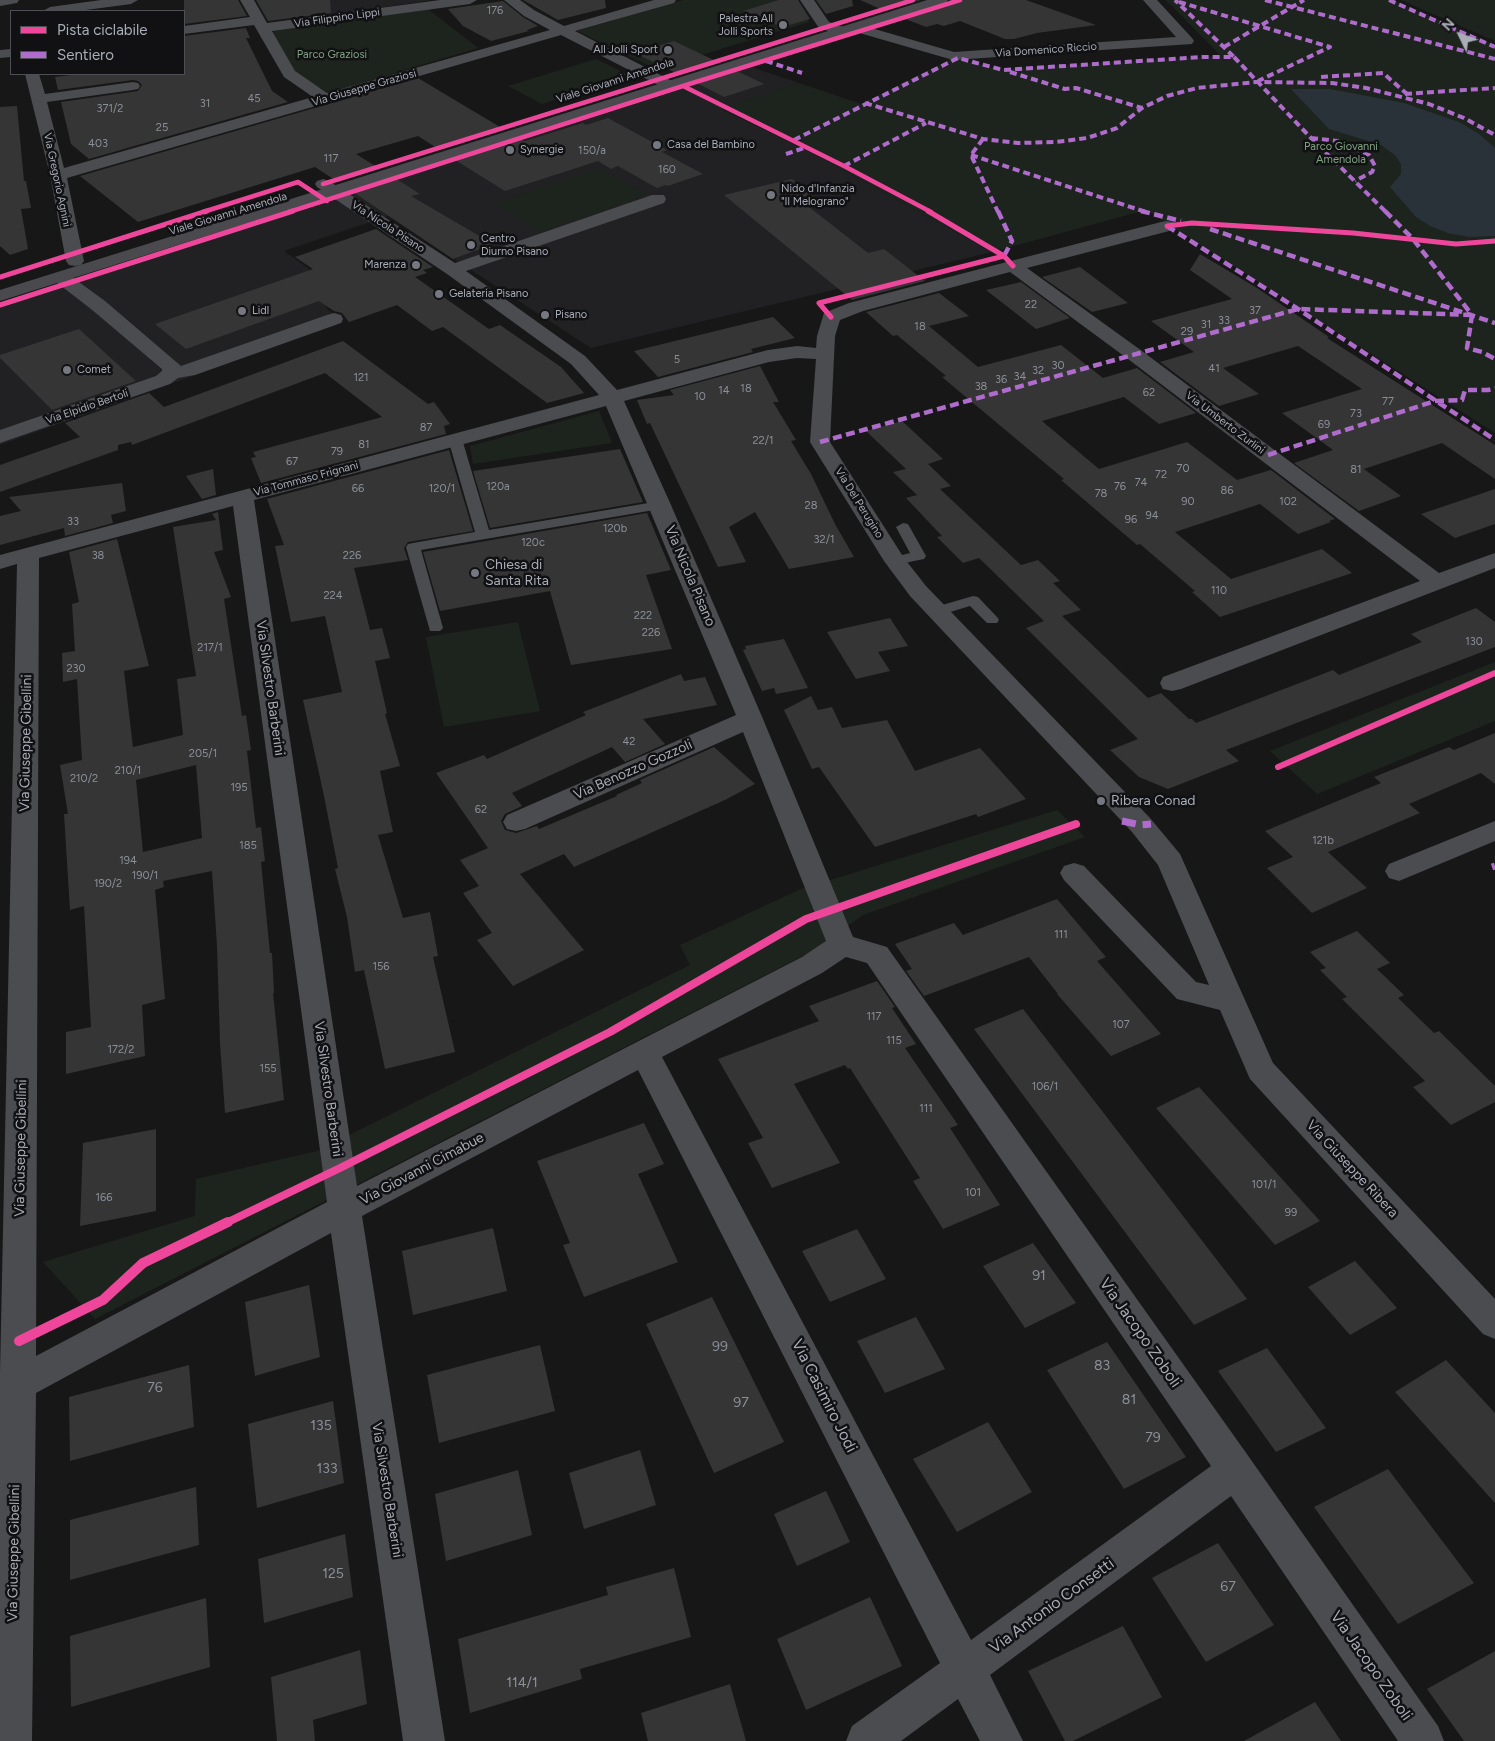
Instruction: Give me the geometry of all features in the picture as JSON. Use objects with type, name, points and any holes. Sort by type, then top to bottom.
[{"type":"main road","name":"Viale Giovanni Amendola","points":[[837,28],[914,0]]},
{"type":"main road","name":"Viale Giovanni Amendola","points":[[0,296],[62,278],[328,188],[664,82],[837,28],[941,0]]},
{"type":"main road","name":"Viale Giovanni Amendola","points":[[0,284],[328,188]]},
{"type":"street","points":[[0,2],[13,0]]},
{"type":"street","points":[[57,10],[132,0]]},
{"type":"street","points":[[247,0],[288,74],[325,99]]},
{"type":"street","name":"Via Filippino Lippi","points":[[185,30],[261,24],[470,0]]},
{"type":"street","points":[[511,0],[529,13],[560,30],[664,82]]},
{"type":"street","name":"Via Giuseppe Graziosi","points":[[58,175],[669,0]]},
{"type":"street","points":[[807,0],[837,28]]},
{"type":"street","name":"Via Domenico Riccio","points":[[837,28],[952,56],[1187,42],[1150,0]]},
{"type":"street","name":"Via Gregorio Agnini","points":[[32,75],[58,175],[75,262]]},
{"type":"street","points":[[38,98],[133,86]]},
{"type":"street","name":"Via Nicola Pisano","points":[[328,188],[453,270],[578,360],[612,397],[750,718],[842,945]]},
{"type":"street","points":[[453,270],[658,199]]},
{"type":"street","points":[[612,397],[768,356],[797,352],[826,354],[826,336],[831,317],[856,307],[1167,226]]},
{"type":"street","name":"Via Umberto Zurlini","points":[[1013,266],[1143,361],[1436,582]]},
{"type":"street","points":[[62,278],[98,305],[172,367],[172,373]]},
{"type":"street","name":"Via Elpidio Bertoli","points":[[0,438],[163,380],[172,373],[188,371],[334,319]]},
{"type":"street","name":"Via Del Perugino","points":[[826,354],[820,442],[895,561],[918,591],[1108,790]]},
{"type":"street","name":"Via Tommaso Frignani","points":[[14,558],[612,397]]},
{"type":"street","name":"Via Silvestro Barberini","points":[[242,497],[344,1209],[424,1741]]},
{"type":"street","name":"Via Giuseppe Gibellini","points":[[11,1741],[9,1387],[14,558]]},
{"type":"street","points":[[1172,683],[1495,560]]},
{"type":"street","name":"Via Benozzo Gozzoli","points":[[516,822],[750,718]]},
{"type":"street","name":"Via Giuseppe Ribera","points":[[1108,790],[1141,825],[1170,862],[1261,1070],[1495,1322]]},
{"type":"street","points":[[1399,871],[1495,830]]},
{"type":"street","points":[[1074,873],[1187,991],[1230,1001]]},
{"type":"street","name":"Via Giovanni Cimabue","points":[[9,1387],[344,1209],[812,965],[842,945]]},
{"type":"street","name":"Via Jacopo Zoboli","points":[[842,945],[877,955],[1423,1741]]},
{"type":"street","name":"Via Casimiro Jodi","points":[[644,1052],[1002,1741]]},
{"type":"street","name":"Via Antonio Consetti","points":[[867,1741],[1236,1470]]},
{"type":"lane","points":[[456,439],[483,535]]},
{"type":"lane","points":[[435,628],[413,547],[660,505]]},
{"type":"lane","points":[[895,561],[919,556],[903,527]]},
{"type":"lane","points":[[937,611],[974,600],[992,620]]},
{"type":"shaded area","points":[[311,0],[432,0],[322,16]]},
{"type":"shaded area","points":[[751,67],[799,83],[721,109],[812,153],[992,252],[591,348],[388,216],[284,251],[349,298],[325,307],[344,322],[0,445],[0,307]]},
{"type":"shaded area","points":[[1291,89],[1330,89],[1404,103],[1459,122],[1479,134],[1495,148],[1495,236],[1469,237],[1448,233],[1430,226],[1416,217],[1390,187],[1401,174],[1401,164],[1395,155],[1381,145],[1329,129]]},
{"type":"green space","name":"All Jolli Sport","points":[[683,0],[797,0],[809,22],[656,69],[577,31]]},
{"type":"green space","name":"Parco Giovanni Amendola","points":[[1166,0],[1393,0],[1495,45],[1495,433],[1146,210],[992,252],[812,153],[720,108],[799,83],[861,104],[955,57],[997,69],[1221,56]]},
{"type":"green space","points":[[1401,0],[1495,0],[1495,41]]},
{"type":"green space","name":"Parco Graziosi","points":[[428,9],[478,48],[328,93],[296,74],[273,34],[274,30]]},
{"type":"green space","points":[[596,59],[631,76],[542,104],[508,86]]},
{"type":"green space","points":[[600,168],[648,195],[541,232],[494,203]]},
{"type":"green space","points":[[599,411],[612,443],[473,464],[470,446]]},
{"type":"green space","points":[[518,622],[540,711],[444,727],[426,637]]},
{"type":"green space","points":[[1495,662],[1495,721],[1317,794],[1270,751]]},
{"type":"green space","points":[[1057,810],[1085,837],[863,915],[816,949],[95,1319],[43,1262],[195,1216],[196,1179],[317,1151],[690,965],[680,945],[801,889]]},
{"type":"building","points":[[184,0],[238,0],[247,16],[185,24]]},
{"type":"building","points":[[256,0],[330,0],[331,13],[268,21]]},
{"type":"building","points":[[523,0],[605,0],[606,8],[558,20]]},
{"type":"building","points":[[779,0],[798,0],[810,19],[782,27],[743,11]]},
{"type":"building","points":[[816,0],[852,0],[853,6],[826,14]]},
{"type":"building","points":[[860,0],[921,0],[885,11]]},
{"type":"building","points":[[950,0],[1026,0],[1096,25],[1005,39],[960,21],[944,26],[937,24],[926,27],[903,18],[947,5]]},
{"type":"building","points":[[503,1],[538,26],[527,30],[529,31],[491,41],[463,26],[448,9]]},
{"type":"building","points":[[246,28],[250,38],[246,38],[272,91],[288,102],[89,159],[71,144],[61,102],[138,91],[142,85],[138,81],[133,80],[58,90],[55,77],[71,75],[185,75],[185,36]]},
{"type":"building","points":[[674,41],[720,63],[680,75],[635,53]]},
{"type":"building","points":[[737,71],[764,84],[724,97],[697,83]]},
{"type":"building","points":[[418,78],[505,130],[440,150],[418,136],[356,154],[380,169],[338,182],[315,167],[138,222],[80,176]]},
{"type":"building","points":[[17,106],[24,181],[26,181],[31,208],[21,209],[28,249],[10,255],[0,246],[0,107]]},
{"type":"building","points":[[608,118],[667,150],[662,152],[703,174],[657,188],[618,166],[611,169],[598,161],[505,191],[455,160],[520,139],[525,141],[583,123],[586,125]]},
{"type":"building","points":[[395,178],[420,194],[411,196],[493,244],[453,259],[353,192]]},
{"type":"building","points":[[792,179],[814,197],[800,200],[868,253],[884,249],[925,281],[852,300],[724,195]]},
{"type":"building","points":[[376,229],[433,267],[423,270],[427,273],[415,277],[489,329],[500,325],[561,367],[584,393],[547,403],[443,327],[432,331],[397,305],[349,322],[342,313],[334,311],[319,301],[186,349],[155,324],[313,269],[295,257]]},
{"type":"building","points":[[1200,254],[1257,288],[1329,337],[1327,338],[1495,445],[1495,479],[1442,443],[1364,469],[1401,496],[1359,511],[1294,463],[1333,450],[1282,413],[1362,389],[1298,346],[1223,368],[1259,394],[1219,406],[1160,362],[1194,352],[1151,321],[1232,299],[1190,270]]},
{"type":"building","points":[[1080,267],[1128,303],[1092,312],[1042,277]]},
{"type":"building","points":[[1021,282],[1070,318],[1036,329],[986,290]]},
{"type":"building","points":[[939,293],[969,316],[929,326],[978,367],[1061,345],[1103,378],[1137,368],[1196,413],[1159,424],[1124,397],[1042,421],[1099,469],[1187,442],[1237,480],[1271,470],[1335,519],[1298,534],[1260,504],[1175,532],[1231,579],[1322,549],[1352,573],[1220,617],[1192,592],[1195,591],[1140,544],[1137,545],[1061,480],[1064,479],[942,377],[946,376],[897,335],[893,336],[866,312]]},
{"type":"building","points":[[773,317],[795,338],[751,349],[753,352],[658,377],[634,351]]},
{"type":"building","name":"Comet","points":[[79,329],[136,381],[52,410],[0,358],[0,355]]},
{"type":"building","points":[[343,341],[428,404],[434,402],[450,424],[444,426],[446,434],[261,483],[251,458],[256,457],[253,452],[382,417],[325,373],[132,445],[131,442],[118,445],[118,450],[0,492],[0,465],[80,437],[65,423],[149,393],[164,407]]},
{"type":"building","points":[[760,366],[779,402],[773,402],[796,440],[791,441],[811,474],[835,524],[854,557],[789,569],[755,512],[729,527],[746,562],[718,567],[650,423],[647,424],[637,400],[674,395],[670,390]]},
{"type":"building","points":[[902,421],[943,459],[928,464],[951,486],[940,489],[1021,565],[1038,560],[1060,581],[1053,583],[1081,610],[1062,616],[1148,698],[1161,693],[1189,719],[1196,723],[1333,670],[1339,675],[1422,642],[1411,634],[1476,608],[1495,622],[1495,647],[1226,750],[1239,761],[1168,789],[1139,777],[1110,750],[1138,739],[1026,628],[1044,621],[979,558],[963,563],[937,537],[942,536],[906,498],[917,495],[893,472],[906,469],[866,431]]},
{"type":"building","points":[[620,449],[643,502],[490,528],[473,471]]},
{"type":"building","points":[[449,450],[473,531],[408,542],[404,548],[408,560],[354,568],[370,630],[382,628],[390,658],[375,661],[387,713],[385,714],[400,766],[380,771],[393,832],[378,835],[403,918],[430,912],[438,956],[433,957],[455,1052],[385,1069],[364,970],[355,972],[347,917],[335,869],[338,868],[303,700],[342,692],[325,616],[291,622],[275,546],[284,545],[267,499]]},
{"type":"building","points":[[213,469],[216,495],[202,499],[186,476]]},
{"type":"building","points":[[122,483],[126,511],[111,515],[113,523],[65,536],[64,528],[0,545],[0,516],[21,511],[9,497]]},
{"type":"building","points":[[1495,489],[1495,524],[1455,538],[1421,514]]},
{"type":"building","points":[[218,512],[223,550],[214,552],[231,597],[224,599],[242,716],[246,715],[251,750],[247,751],[256,828],[261,827],[265,861],[261,862],[270,953],[272,953],[273,993],[284,1100],[225,1113],[212,871],[163,881],[164,887],[155,890],[165,999],[142,1005],[145,1056],[66,1074],[66,1032],[91,1027],[84,906],[70,910],[64,814],[68,814],[60,765],[82,760],[77,679],[63,682],[62,653],[75,651],[72,604],[79,602],[69,552],[117,539],[149,666],[124,671],[133,747],[183,735],[177,679],[196,676],[173,527],[216,520],[212,514]],"holes":[[[196,765],[202,838],[143,852],[136,780]]]},
{"type":"building","points":[[647,513],[671,570],[646,575],[672,649],[571,665],[550,591],[440,611],[423,552]]},
{"type":"building","points":[[890,618],[908,646],[878,652],[890,671],[856,679],[827,632]]},
{"type":"building","points":[[784,639],[808,688],[776,694],[774,688],[762,691],[743,650],[746,649],[745,646]]},
{"type":"building","points":[[681,674],[684,681],[705,677],[717,705],[643,719],[665,744],[625,762],[612,747],[512,793],[522,806],[505,814],[501,821],[505,830],[516,833],[537,826],[539,829],[617,796],[642,783],[640,780],[714,747],[755,784],[725,800],[574,867],[564,854],[520,874],[584,950],[513,986],[477,940],[492,933],[463,893],[479,886],[460,860],[488,848],[436,773],[484,755],[487,759],[586,715],[583,712]]},
{"type":"building","points":[[811,696],[818,710],[832,707],[842,728],[887,720],[915,771],[980,748],[1026,799],[978,817],[976,814],[875,847],[819,767],[812,769],[784,710]]},
{"type":"building","points":[[1495,733],[1495,784],[1481,773],[1409,804],[1420,813],[1328,852],[1367,888],[1312,913],[1267,868],[1293,857],[1265,831],[1381,783],[1374,777],[1449,747],[1454,750]]},
{"type":"building","points":[[1057,899],[1106,957],[1097,961],[1161,1034],[1111,1056],[1057,994],[1029,957],[924,996],[906,971],[912,969],[895,944],[954,923],[963,935]]},
{"type":"building","points":[[1357,931],[1390,963],[1377,969],[1404,995],[1398,998],[1434,1033],[1439,1031],[1495,1086],[1495,1102],[1451,1125],[1413,1087],[1425,1081],[1342,999],[1347,997],[1320,970],[1326,968],[1310,952]]},
{"type":"building","points":[[877,981],[895,1007],[892,1008],[916,1044],[905,1048],[958,1125],[950,1128],[1000,1205],[943,1229],[913,1181],[920,1178],[850,1068],[848,1069],[845,1065],[794,1084],[840,1163],[772,1188],[748,1143],[763,1138],[718,1059],[819,1021],[809,1006]]},
{"type":"building","points":[[1023,1009],[1247,1299],[1194,1325],[974,1029]]},
{"type":"building","points":[[1199,1087],[1320,1221],[1275,1245],[1156,1108]]},
{"type":"building","points":[[644,1123],[664,1164],[638,1174],[678,1262],[584,1297],[563,1245],[570,1243],[537,1161]]},
{"type":"building","points":[[156,1129],[156,1211],[80,1226],[83,1143]]},
{"type":"building","points":[[493,1228],[507,1291],[413,1315],[402,1251]]},
{"type":"building","points":[[857,1229],[886,1279],[830,1302],[802,1251]]},
{"type":"building","points":[[1033,1243],[1076,1303],[1025,1328],[983,1266]]},
{"type":"building","points":[[1355,1261],[1397,1308],[1350,1335],[1308,1287]]},
{"type":"building","points":[[309,1285],[320,1357],[255,1376],[245,1302]]},
{"type":"building","points":[[712,1297],[784,1442],[714,1473],[646,1324]]},
{"type":"building","points":[[916,1317],[945,1369],[885,1393],[857,1341]]},
{"type":"building","points":[[1107,1342],[1186,1457],[1124,1489],[1047,1370]]},
{"type":"building","points":[[540,1345],[555,1411],[439,1443],[427,1375]]},
{"type":"building","points":[[1267,1348],[1326,1428],[1276,1452],[1218,1371]]},
{"type":"building","points":[[1446,1360],[1495,1413],[1495,1503],[1395,1392]]},
{"type":"building","points":[[189,1365],[194,1427],[70,1461],[69,1397]]},
{"type":"building","points":[[333,1401],[344,1483],[257,1508],[248,1424]]},
{"type":"building","points":[[988,1422],[1032,1492],[957,1532],[913,1459]]},
{"type":"building","points":[[640,1450],[656,1505],[584,1529],[569,1473]]},
{"type":"building","points":[[1388,1469],[1474,1583],[1398,1624],[1314,1507]]},
{"type":"building","points":[[518,1470],[532,1535],[446,1561],[435,1494]]},
{"type":"building","points":[[196,1487],[199,1545],[70,1580],[70,1520]]},
{"type":"building","points":[[826,1491],[850,1542],[797,1566],[774,1514]]},
{"type":"building","points":[[345,1534],[353,1597],[264,1623],[258,1559]]},
{"type":"building","points":[[1218,1543],[1274,1625],[1206,1662],[1152,1578]]},
{"type":"building","points":[[674,1568],[691,1637],[580,1669],[582,1679],[470,1713],[458,1639],[608,1595],[606,1587]]},
{"type":"building","points":[[870,1597],[902,1666],[806,1710],[777,1639]]},
{"type":"building","points":[[206,1598],[210,1667],[71,1707],[70,1636]]},
{"type":"building","points":[[1123,1626],[1162,1697],[1073,1741],[1065,1741],[1028,1671]]},
{"type":"building","points":[[360,1650],[367,1704],[313,1720],[315,1741],[277,1741],[271,1677]]},
{"type":"building","points":[[1495,1651],[1495,1741],[1464,1741],[1427,1689]]},
{"type":"building","points":[[730,1684],[746,1741],[648,1741],[641,1713]]},
{"type":"building","points":[[1315,1702],[1341,1741],[1244,1741]]},
{"type":"marked path","points":[[794,140],[958,58],[1003,70],[1202,57],[1234,57],[1175,0]]},
{"type":"marked path","points":[[1265,0],[1495,59]]},
{"type":"marked path","points":[[1224,47],[1304,0]]},
{"type":"marked path","points":[[1389,0],[1495,47]]},
{"type":"marked path","points":[[1179,2],[1330,47],[1258,81]]},
{"type":"marked path","points":[[1234,57],[1311,138],[1413,239],[1472,315],[1467,348],[1482,352],[1495,359]]},
{"type":"marked path","points":[[766,61],[802,73]]},
{"type":"marked path","points":[[1010,72],[1065,89],[1076,88],[1142,108]]},
{"type":"marked path","points":[[1321,77],[1383,73],[1407,94]]},
{"type":"marked path","points":[[865,103],[983,139],[1018,143],[1056,142],[1087,138],[1117,128],[1142,108],[1167,96],[1197,88],[1256,82],[1332,83],[1366,88],[1429,104],[1464,118],[1495,135]]},
{"type":"marked path","points":[[1405,94],[1495,88]]},
{"type":"marked path","points":[[844,166],[926,123]]},
{"type":"marked path","points":[[1311,138],[1338,141],[1369,155],[1375,166],[1372,172],[1355,181]]},
{"type":"marked path","points":[[983,139],[971,155],[1012,241],[1004,256]]},
{"type":"marked path","points":[[786,154],[807,147]]},
{"type":"marked path","points":[[971,155],[1144,212],[1181,221]]},
{"type":"marked path","points":[[1167,226],[1298,309],[1495,440]]},
{"type":"marked path","points":[[1210,229],[1495,323]]},
{"type":"marked path","points":[[820,442],[1298,309],[1472,315]]},
{"type":"marked path","points":[[1268,455],[1435,401],[1462,400],[1465,390],[1488,390],[1495,388]]},
{"type":"marked path","points":[[1122,821],[1141,825],[1151,824]]},
{"type":"cycle path","points":[[323,184],[913,0]]},
{"type":"cycle path","points":[[0,305],[683,86],[960,0]]},
{"type":"cycle path","points":[[683,86],[913,202],[1004,256],[1013,266]]},
{"type":"cycle path","points":[[0,277],[298,182],[327,201]]},
{"type":"cycle path","points":[[1167,226],[1192,223],[1353,233],[1456,244],[1495,241]]},
{"type":"cycle path","points":[[831,317],[819,303],[1004,256]]},
{"type":"cycle path","points":[[1278,767],[1495,673]]},
{"type":"cycle path","points":[[19,1341],[103,1300],[143,1263],[340,1168],[610,1032],[806,919],[1076,824]]},
{"type":"place","name":"Palestra All Jolli Sports","points":[[783,25]]},
{"type":"place","name":"All Jolli Sport","points":[[668,50]]},
{"type":"place","name":"Casa del Bambino","points":[[657,145]]},
{"type":"place","name":"Synergie","points":[[510,150]]},
{"type":"place","name":"Nido d'Infanzia \"Il Melograno\"","points":[[771,195]]},
{"type":"place","name":"Centro Diurno Pisano","points":[[471,245]]},
{"type":"place","name":"Marenza","points":[[416,265]]},
{"type":"place","name":"Gelateria Pisano","points":[[439,294]]},
{"type":"place","name":"Lidl","points":[[242,311]]},
{"type":"place","name":"Pisano","points":[[545,315]]},
{"type":"place","name":"Comet","points":[[67,370]]},
{"type":"place","name":"Chiesa di Santa Rita","points":[[475,573]]},
{"type":"place","name":"Ribera Conad","points":[[1101,801]]}]
